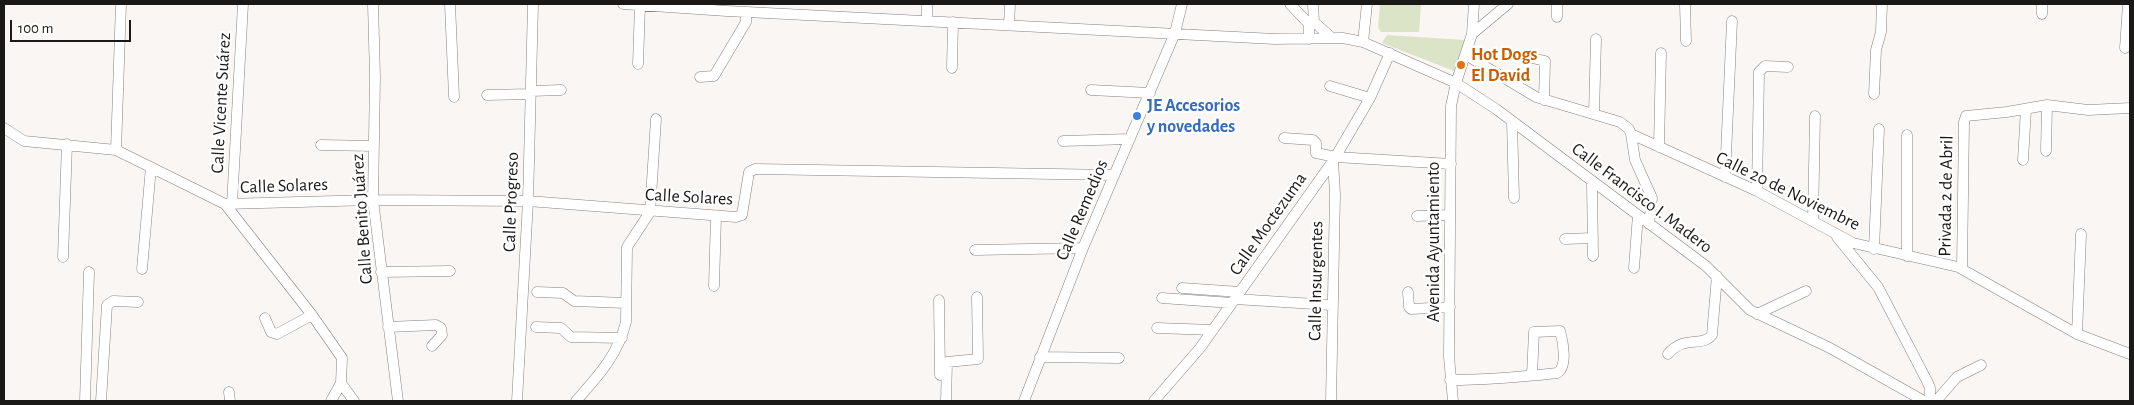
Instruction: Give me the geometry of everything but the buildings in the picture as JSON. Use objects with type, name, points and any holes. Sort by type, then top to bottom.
[{"type":"street","points":[[116,150],[121,4]]},
{"type":"street","name":"Calle Vicente Suárez","points":[[229,204],[243,4]]},
{"type":"street","name":"Calle Benito Juárez","points":[[373,4],[375,77],[373,200],[398,401]]},
{"type":"street","points":[[450,4],[454,97]]},
{"type":"street","name":"Calle Progreso","points":[[517,401],[528,201],[533,4]]},
{"type":"street","name":"Calle Francisco I. Madero","points":[[623,4],[640,6],[695,6],[746,12],[1175,33],[1309,39],[1332,38],[1362,42],[1456,83],[1512,121],[1717,276],[1741,302],[1757,314],[1830,348],[1924,401]]},
{"type":"street","points":[[927,4],[927,21]]},
{"type":"street","points":[[1009,25],[1010,4]]},
{"type":"street","name":"Calle Remedios","points":[[1024,401],[1083,248],[1175,33],[1182,4]]},
{"type":"street","points":[[1290,4],[1309,24],[1309,39]]},
{"type":"street","points":[[1313,4],[1312,16],[1316,26],[1332,38]]},
{"type":"street","points":[[1362,42],[1367,4]]},
{"type":"street","name":"Avenida Ayuntamiento","points":[[1453,401],[1450,380],[1451,106],[1456,83],[1472,34],[1474,4]]},
{"type":"street","points":[[1472,34],[1508,4]]},
{"type":"street","points":[[1557,4],[1557,17]]},
{"type":"street","points":[[1685,4],[1686,41]]},
{"type":"street","points":[[1874,94],[1876,50],[1881,32],[1882,4]]},
{"type":"street","points":[[2125,48],[2128,4]]},
{"type":"street","points":[[638,64],[640,6]]},
{"type":"street","points":[[700,77],[714,76],[746,22],[746,12]]},
{"type":"street","points":[[1725,177],[1732,21]]},
{"type":"street","points":[[952,68],[953,22]]},
{"type":"street","points":[[1594,114],[1596,39]]},
{"type":"street","name":"Calle Moctezuma","points":[[1154,401],[1213,330],[1334,159],[1370,98],[1390,53]]},
{"type":"street","points":[[1658,147],[1661,53]]},
{"type":"street","name":"Calle 20 de Noviembre","points":[[1466,55],[1521,90],[1544,100],[1620,122],[1631,134],[1757,191],[1835,235],[1874,249],[1962,269],[2077,334],[2130,354]]},
{"type":"street","points":[[1532,58],[1545,61],[1544,100]]},
{"type":"street","points":[[1757,191],[1759,72],[1764,66],[1788,67]]},
{"type":"street","points":[[1330,86],[1370,98]]},
{"type":"street","points":[[487,95],[561,90]]},
{"type":"street","points":[[1091,90],[1150,93]]},
{"type":"street","points":[[2046,151],[2047,105]]},
{"type":"street","name":"Privada 2 de Abril","points":[[1962,269],[1966,116],[2047,105],[2088,110],[2130,108]]},
{"type":"street","points":[[2023,160],[2026,109]]},
{"type":"street","points":[[1813,221],[1815,116]]},
{"type":"street","points":[[576,401],[605,368],[622,338],[626,322],[627,247],[650,212],[656,119]]},
{"type":"street","points":[[1512,121],[1514,198]]},
{"type":"street","name":"Calle Solares","points":[[4,128],[24,141],[116,150],[229,204],[373,200],[528,201],[650,212],[736,217],[742,215],[749,172],[755,169],[1114,175]]},
{"type":"street","points":[[1874,249],[1879,130]]},
{"type":"street","points":[[1631,134],[1635,160],[1652,198],[1649,224]]},
{"type":"street","points":[[1907,135],[1907,256]]},
{"type":"street","points":[[1284,138],[1313,140],[1316,143],[1316,153],[1334,159],[1451,164]]},
{"type":"street","points":[[1063,141],[1130,140]]},
{"type":"street","points":[[63,257],[67,144]]},
{"type":"street","points":[[321,145],[373,146]]},
{"type":"street","name":"Calle Insurgentes","points":[[1331,401],[1334,159]]},
{"type":"street","points":[[142,270],[150,167]]},
{"type":"street","points":[[1592,181],[1593,256]]},
{"type":"street","name":"Calle Solares","points":[[229,204],[342,358],[342,383]]},
{"type":"street","points":[[1416,216],[1450,215]]},
{"type":"street","points":[[1634,268],[1638,215]]},
{"type":"street","points":[[714,286],[716,216]]},
{"type":"street","points":[[2077,334],[2081,234]]},
{"type":"street","points":[[1835,235],[1883,294],[1927,381],[1930,388],[1930,401]]},
{"type":"street","points":[[1565,239],[1593,238]]},
{"type":"street","points":[[975,250],[1083,248]]},
{"type":"street","points":[[381,272],[450,271]]},
{"type":"street","points":[[84,401],[89,272]]},
{"type":"street","points":[[1668,354],[1679,344],[1704,340],[1712,335],[1717,276]]},
{"type":"street","points":[[1182,288],[1236,298]]},
{"type":"street","points":[[1757,314],[1806,291]]},
{"type":"street","points":[[537,292],[563,293],[574,301],[626,303]]},
{"type":"street","points":[[1408,292],[1409,307],[1411,309],[1450,307]]},
{"type":"street","points":[[946,401],[947,362],[978,359],[977,297]]},
{"type":"street","points":[[1162,298],[1236,298],[1331,305]]},
{"type":"street","points":[[939,300],[940,401]]},
{"type":"street","points":[[101,401],[107,305],[113,301],[138,302]]},
{"type":"street","points":[[265,318],[271,332],[277,334],[312,315]]},
{"type":"street","points":[[388,327],[436,325],[441,328],[442,335],[432,346]]},
{"type":"street","points":[[536,327],[561,328],[571,336],[622,338]]},
{"type":"street","points":[[1157,328],[1213,330]]},
{"type":"street","points":[[1450,380],[1496,379],[1557,373],[1562,370],[1560,331],[1534,332],[1532,375]]},
{"type":"street","points":[[1040,356],[1119,358]]},
{"type":"street","points":[[1936,401],[1957,378],[1981,365]]},
{"type":"street","points":[[330,401],[342,383],[354,401]]},
{"type":"green space","points":[[1380,4],[1421,4],[1419,32],[1381,32],[1378,28]]},
{"type":"green space","points":[[1387,35],[1465,40],[1454,71],[1382,43]]},
{"type":"place","name":"Hot Dogs El David","points":[[1461,65]]},
{"type":"place","name":"JE Accesorios y novedades","points":[[1137,116]]}]
